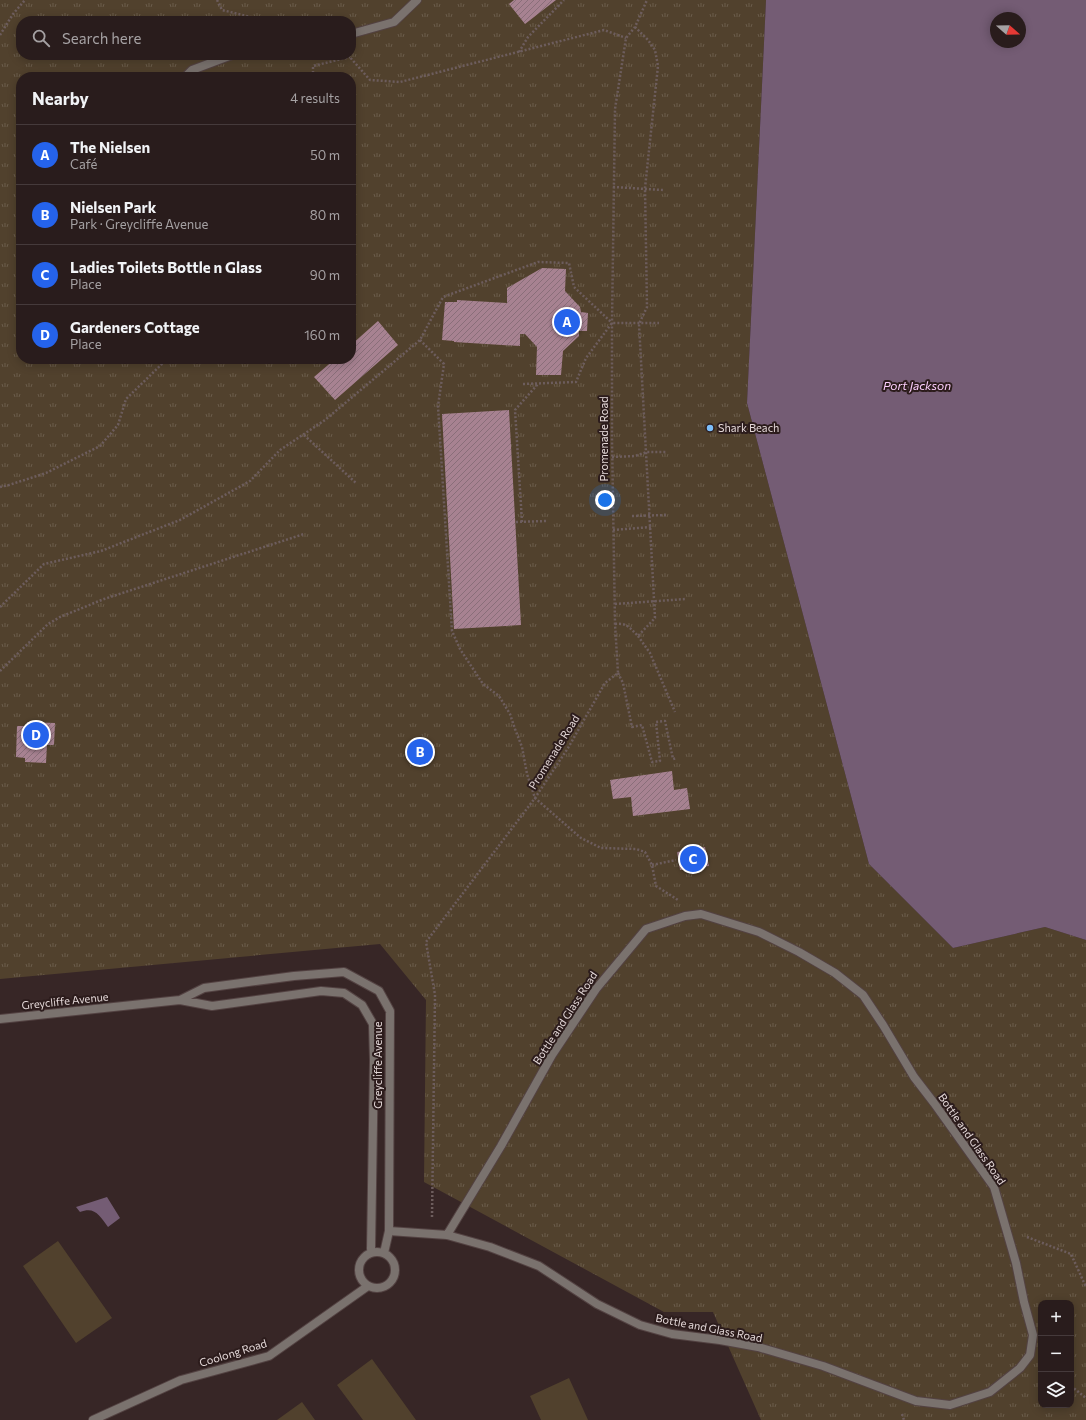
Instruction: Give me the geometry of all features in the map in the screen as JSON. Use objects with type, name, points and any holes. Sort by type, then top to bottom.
[{"type":"street","points":[[356,33],[394,22],[417,0]]},
{"type":"street","points":[[190,72],[219,60]]},
{"type":"street","name":"Bottle and Glass Road","points":[[389,1231],[448,1235],[490,1247],[539,1266],[597,1304],[640,1325],[672,1334],[720,1340],[758,1347],[823,1366],[916,1401],[950,1405],[990,1392],[1020,1368],[1030,1355],[1033,1335],[1008,1230],[994,1187],[914,1077],[863,995],[835,973],[799,952],[759,932],[701,914],[685,916],[646,929],[596,989],[552,1055],[501,1146],[448,1235]]},
{"type":"street","name":"Greycliffe Avenue","points":[[180,1000],[204,988],[294,976],[344,972],[378,991],[390,1012],[389,1231],[384,1253]]},
{"type":"street","name":"Greycliffe Avenue","points":[[0,1019],[180,1000],[212,1006],[321,991],[344,993],[362,1005],[373,1024],[374,1060],[371,1249],[373,1252]]},
{"type":"street","points":[[373,1252],[384,1253],[391,1258],[394,1263],[394,1276],[391,1282],[384,1287],[378,1288],[368,1286],[359,1274],[359,1267],[362,1259],[367,1254],[373,1252]]},
{"type":"street","name":"Coolong Road","points":[[93,1420],[181,1380],[269,1356],[368,1286]]},
{"type":"path","points":[[0,35],[13,14],[25,0]]},
{"type":"path","points":[[218,0],[222,10],[247,16]]},
{"type":"path","points":[[519,52],[528,37],[564,0]]},
{"type":"path","points":[[352,60],[370,80],[400,82],[604,30],[626,38],[635,27],[647,0]]},
{"type":"path","points":[[635,27],[648,40],[655,50],[658,66],[644,188],[647,307],[640,324],[655,618],[638,636]]},
{"type":"path","name":"Promenade Road","points":[[432,1233],[435,994],[426,942],[535,798],[564,755],[605,683],[618,673],[615,624],[612,457],[613,187],[615,109],[626,38]]},
{"type":"path","points":[[314,72],[313,66],[335,60]]},
{"type":"path","points":[[613,187],[663,190]]},
{"type":"path","points":[[0,607],[44,564],[102,552],[180,520],[250,481],[280,450],[325,420],[420,340],[443,297],[538,262],[569,263],[574,287],[612,323],[659,324]]},
{"type":"path","points":[[523,384],[576,382],[586,358],[612,323]]},
{"type":"path","points":[[420,340],[444,364],[438,406],[452,631],[460,649],[483,684],[498,696],[510,714],[522,747],[526,774],[535,798],[581,838],[601,848],[636,849],[645,852],[652,865],[656,886]]},
{"type":"path","points":[[0,487],[46,473],[100,446],[118,425],[126,399],[162,364]]},
{"type":"path","points":[[522,522],[515,410],[538,384]]},
{"type":"path","points":[[304,435],[356,483]]},
{"type":"path","points":[[612,457],[635,456],[647,452],[667,452]]},
{"type":"path","points":[[632,516],[667,515]]},
{"type":"path","points":[[516,522],[546,521]]},
{"type":"path","points":[[613,530],[651,527]]},
{"type":"path","points":[[0,671],[48,624],[60,617],[104,599],[304,534]]},
{"type":"path","points":[[615,604],[686,599]]},
{"type":"path","points":[[615,624],[627,625],[638,636],[650,654],[676,712]]},
{"type":"path","points":[[618,673],[623,683],[632,727],[642,725],[652,762],[660,761],[656,722],[665,721],[673,759],[677,758]]},
{"type":"path","points":[[652,865],[676,860]]},
{"type":"path","points":[[1008,1230],[1071,1254],[1086,1287]]},
{"type":"path","points":[[1074,1388],[1086,1398]]},
{"type":"green space","points":[[0,0],[766,0],[747,403],[869,864],[953,948],[1045,927],[1086,940],[1086,1420],[761,1420],[713,1312],[664,1312],[424,1182],[426,1000],[380,944],[0,979]]},
{"type":"green space","points":[[58,1241],[112,1318],[76,1343],[23,1266]]},
{"type":"green space","points":[[372,1359],[416,1420],[363,1420],[337,1385]]},
{"type":"green space","points":[[569,1378],[588,1420],[541,1420],[530,1396]]},
{"type":"green space","points":[[302,1402],[315,1420],[277,1420]]},
{"type":"water","name":"Port Jackson","points":[[766,0],[1086,0],[1086,940],[1045,927],[953,948],[869,864],[747,403]]},
{"type":"water","points":[[107,1197],[120,1218],[108,1227],[97,1213],[90,1210],[80,1212],[76,1207]]},
{"type":"building","points":[[514,0],[556,0],[525,24],[509,4]]},
{"type":"building","points":[[542,268],[566,269],[565,291],[580,307],[581,312],[588,313],[587,331],[579,331],[579,336],[563,351],[561,375],[536,375],[537,347],[525,334],[520,334],[520,346],[442,340],[445,302],[457,302],[457,300],[507,303],[507,288]]},
{"type":"building","points":[[378,321],[398,345],[335,400],[314,377],[329,364],[356,364],[356,341]]},
{"type":"building","points":[[509,410],[521,625],[454,629],[442,414]]},
{"type":"building","points":[[27,722],[55,723],[54,745],[47,745],[46,763],[25,762],[25,758],[16,757],[17,726],[27,726]]},
{"type":"building","points":[[672,771],[674,790],[687,788],[690,809],[633,816],[631,797],[613,799],[610,780]]},
{"type":"building","points":[[705,847],[709,866],[680,870],[677,852]]},
{"type":"place","name":"The Nielsen","points":[[567,322]]},
{"type":"place","name":"Shark Beach","points":[[710,428]]},
{"type":"place","name":"Gardeners Cottage","points":[[36,735]]},
{"type":"place","name":"Nielsen Park","points":[[420,752]]},
{"type":"place","name":"Ladies Toilets Bottle n Glass","points":[[693,859]]}]
